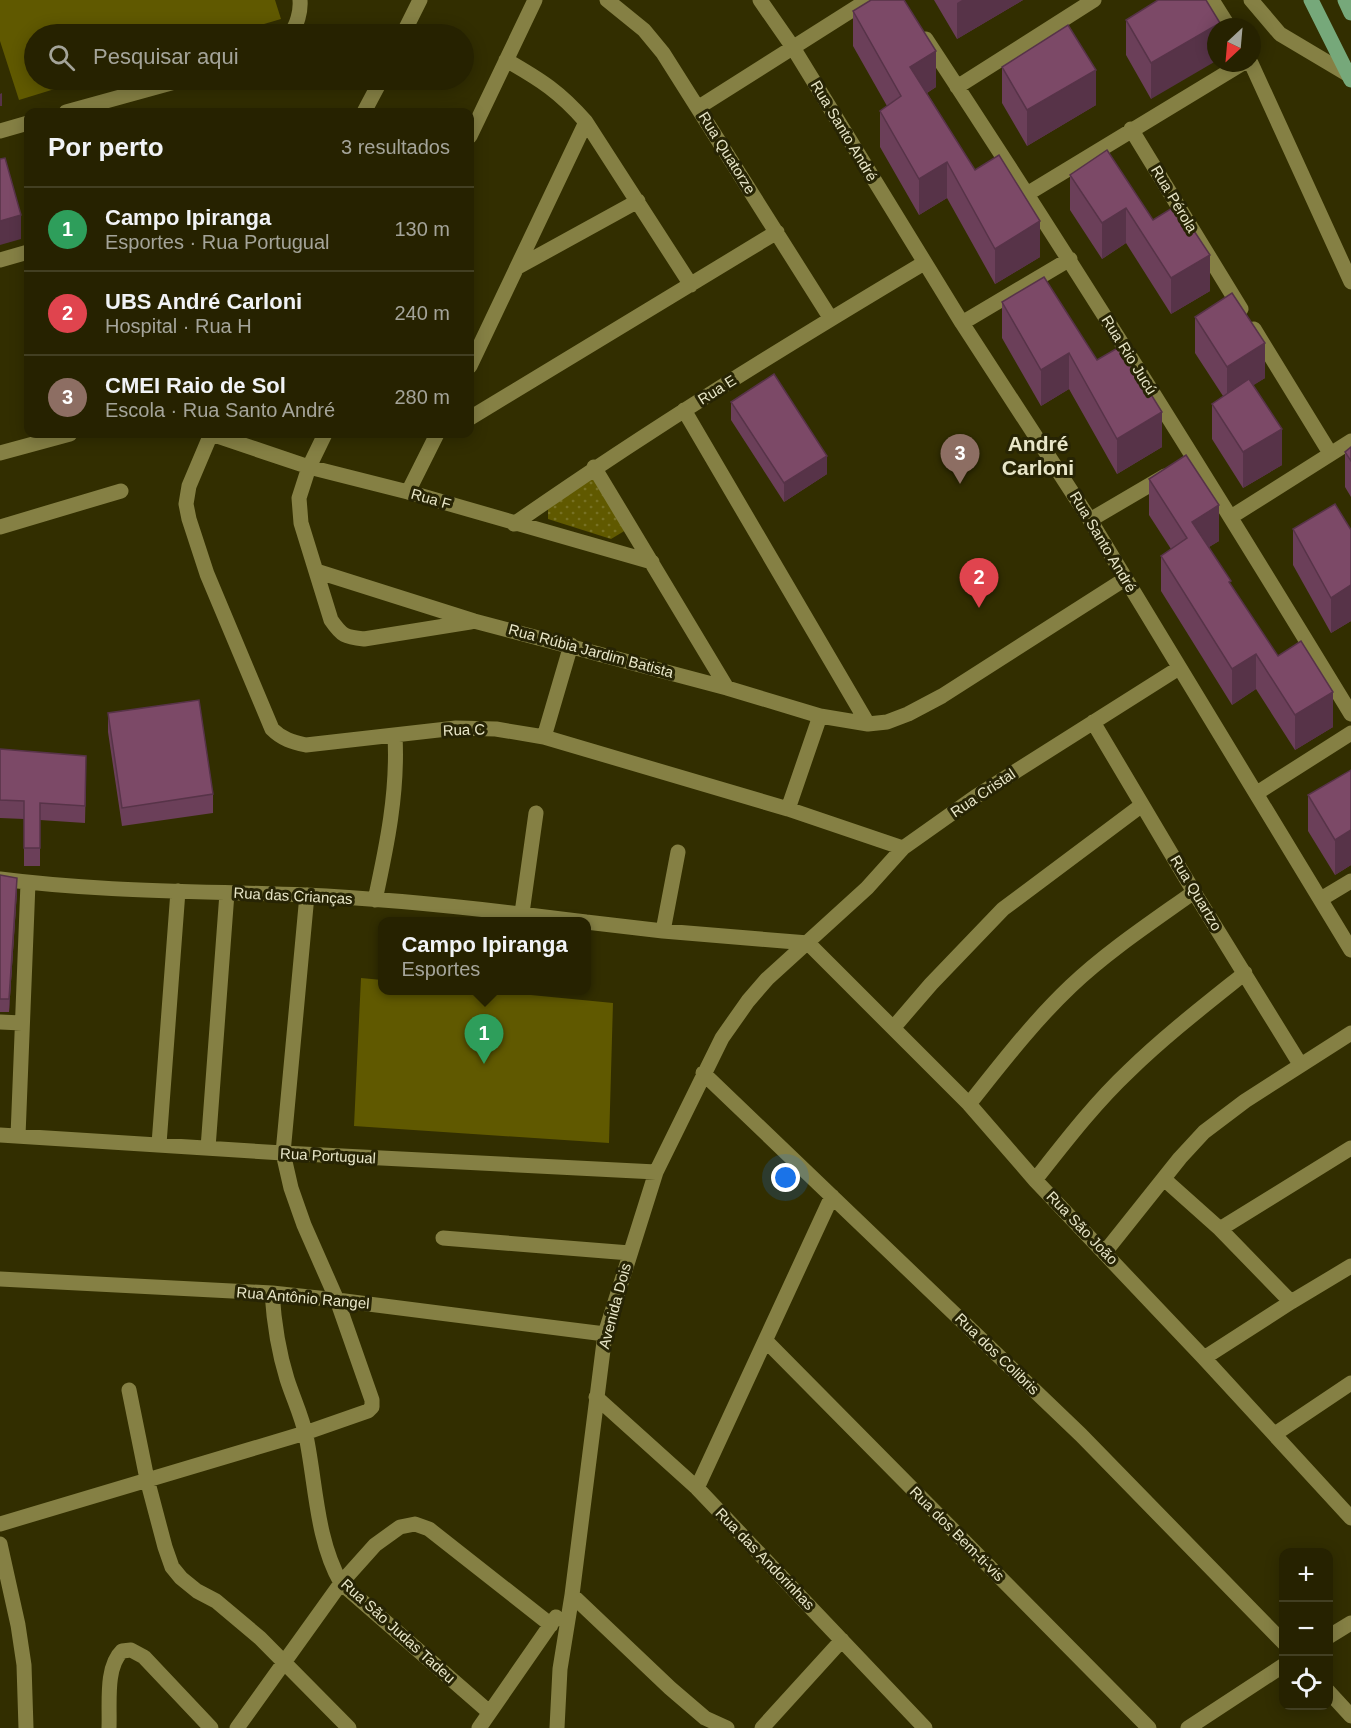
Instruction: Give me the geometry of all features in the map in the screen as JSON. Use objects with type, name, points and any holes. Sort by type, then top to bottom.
[{"type":"main road","points":[[1311,0],[1350,78]]},
{"type":"main road","points":[[1345,0],[1351,13]]},
{"type":"street","points":[[408,24],[420,0]]},
{"type":"street","points":[[474,128],[534,0]]},
{"type":"street","name":"Rua Quatorze","points":[[607,0],[644,30],[663,53],[831,319]]},
{"type":"street","name":"Rua Santo André","points":[[760,0],[792,46],[962,323],[1090,520],[1351,950]]},
{"type":"street","points":[[699,107],[868,0]]},
{"type":"street","points":[[957,87],[1094,0]]},
{"type":"street","points":[[1212,0],[1223,18]]},
{"type":"street","points":[[1251,0],[1280,34],[1350,78]]},
{"type":"street","points":[[295,24],[300,4]]},
{"type":"street","name":"Rua Rio Jucú","points":[[919,29],[1070,259],[1183,465],[1231,517],[1351,714]]},
{"type":"street","points":[[506,60],[546,83],[586,122],[691,285]]},
{"type":"street","points":[[1027,194],[1228,72]]},
{"type":"street","points":[[1255,72],[1351,282]]},
{"type":"street","points":[[80,108],[146,90]]},
{"type":"street","points":[[366,108],[376,90]]},
{"type":"street","points":[[474,358],[586,122]]},
{"type":"street","points":[[0,131],[24,124]]},
{"type":"street","name":"Rua Pérola","points":[[1131,129],[1330,453]]},
{"type":"street","points":[[518,267],[638,201]]},
{"type":"street","points":[[474,416],[777,232]]},
{"type":"street","points":[[0,260],[24,253]]},
{"type":"street","points":[[962,323],[1070,259]]},
{"type":"street","name":"Rua E","points":[[514,524],[594,467],[924,263]]},
{"type":"street","points":[[684,410],[868,724],[887,722],[942,696],[1125,579]]},
{"type":"street","points":[[0,453],[55,438]]},
{"type":"street","name":"Rua C","points":[[209,438],[189,486],[186,504],[195,540],[272,729],[290,742],[306,745],[456,728],[496,729],[544,737],[788,809],[903,848]]},
{"type":"street","name":"Rua F","points":[[223,438],[309,467],[408,492],[652,562]]},
{"type":"street","points":[[323,438],[309,467],[299,498],[301,523],[331,620],[339,633],[348,638],[364,639],[474,621]]},
{"type":"street","points":[[408,492],[437,438]]},
{"type":"street","points":[[1231,517],[1351,441]]},
{"type":"street","points":[[1090,520],[1183,465]]},
{"type":"street","points":[[594,467],[727,688]]},
{"type":"street","points":[[0,527],[121,491]]},
{"type":"street","name":"Rua Rúbia Jardim Batista","points":[[316,571],[474,621],[571,645],[820,716],[868,724]]},
{"type":"street","points":[[544,737],[571,645]]},
{"type":"street","name":"Rua Cristal","points":[[808,943],[867,888],[903,848],[975,797],[1179,668]]},
{"type":"street","points":[[788,809],[820,716]]},
{"type":"street","name":"Rua Quartzo","points":[[1093,722],[1300,1064]]},
{"type":"street","points":[[1257,793],[1351,733]]},
{"type":"street","points":[[375,900],[395,792],[395,736]]},
{"type":"street","points":[[894,1027],[931,984],[1003,909],[1044,876],[1142,805]]},
{"type":"street","points":[[522,913],[536,813]]},
{"type":"street","points":[[663,931],[678,852]]},
{"type":"street","name":"Rua das Crianças","points":[[0,879],[28,883],[178,891],[307,895],[554,917]]},
{"type":"street","points":[[1321,899],[1351,880]]},
{"type":"street","points":[[18,1136],[28,883]]},
{"type":"street","points":[[159,1144],[178,891]]},
{"type":"street","points":[[969,1104],[1022,1038],[1071,986],[1121,944],[1194,892]]},
{"type":"street","points":[[208,1148],[227,893]]},
{"type":"street","points":[[0,1524],[306,1433],[368,1411],[372,1407],[372,1400],[337,1300],[304,1225],[291,1188],[283,1154],[307,895]]},
{"type":"street","name":"Rua das Crianças","points":[[591,922],[663,931],[808,943]]},
{"type":"street","name":"Rua São João","points":[[808,943],[969,1104],[1035,1180],[1105,1252],[1351,1518]]},
{"type":"street","name":"Avenida Dois","points":[[478,1728],[572,1595],[605,1334],[656,1172],[722,1038],[748,1001],[775,971],[808,943]]},
{"type":"street","points":[[1035,1180],[1078,1125],[1128,1072],[1185,1021],[1245,973]]},
{"type":"street","points":[[0,1022],[22,1023]]},
{"type":"street","points":[[1105,1252],[1188,1149],[1221,1117],[1351,1033]]},
{"type":"street","name":"Rua dos Colibris","points":[[703,1073],[1082,1435],[1279,1638]]},
{"type":"street","name":"Rua Portugual","points":[[0,1135],[283,1154],[656,1172]]},
{"type":"street","points":[[1220,1229],[1351,1148]]},
{"type":"street","points":[[1164,1179],[1220,1229],[1291,1302]]},
{"type":"street","points":[[697,1488],[832,1196]]},
{"type":"street","points":[[443,1238],[630,1253]]},
{"type":"street","points":[[1204,1358],[1351,1266]]},
{"type":"street","name":"Rua Antônio Rangel","points":[[0,1279],[272,1293],[605,1334]]},
{"type":"street","name":"Rua São Judas Tadeu","points":[[272,1293],[274,1329],[279,1353],[306,1433],[329,1559],[341,1583],[489,1712]]},
{"type":"street","name":"Rua dos Bem-ti-vis","points":[[766,1341],[1149,1728]]},
{"type":"street","points":[[1275,1434],[1351,1383]]},
{"type":"street","points":[[129,1390],[147,1479],[172,1568],[189,1585],[216,1601],[236,1617],[349,1728]]},
{"type":"street","name":"Rua das Andorinhas","points":[[596,1397],[697,1488],[925,1728]]},
{"type":"street","points":[[237,1728],[341,1583],[375,1545],[400,1527],[414,1524],[429,1529],[551,1625]]},
{"type":"street","points":[[0,1544],[3,1569],[18,1625],[24,1665],[26,1728]]},
{"type":"street","points":[[557,1728],[560,1669],[572,1595]]},
{"type":"street","points":[[572,1595],[670,1688],[705,1718],[727,1728]]},
{"type":"street","points":[[1333,1634],[1351,1623]]},
{"type":"street","points":[[762,1728],[842,1640]]},
{"type":"street","points":[[109,1728],[111,1670],[116,1656],[122,1651],[131,1650],[144,1658],[211,1728]]},
{"type":"street","points":[[1188,1728],[1279,1668]]},
{"type":"street","points":[[1333,1696],[1351,1716]]},
{"type":"shaded area","points":[[0,0],[275,0],[281,19],[264,24],[24,24],[24,90],[52,90],[19,100],[0,41]]},
{"type":"shaded area","points":[[594,477],[626,530],[611,539],[548,519],[548,509]]},
{"type":"shaded area","points":[[361,978],[378,980],[378,995],[531,995],[613,1003],[609,1143],[354,1126]]},
{"type":"building","points":[[871,0],[904,0],[936,51],[910,67],[975,170],[999,155],[1040,221],[995,249],[947,162],[919,179],[880,111],[901,96],[853,11]]},
{"type":"building","points":[[1158,0],[1206,0],[1217,18],[1207,18],[1207,31],[1151,63],[1126,20]]},
{"type":"building","points":[[1068,25],[1096,70],[1027,110],[1002,67]]},
{"type":"building","points":[[1107,150],[1153,220],[1177,205],[1210,255],[1171,278],[1126,208],[1102,223],[1070,175]]},
{"type":"building","points":[[5,158],[21,215],[0,221],[0,159]]},
{"type":"building","points":[[1044,277],[1097,360],[1121,346],[1162,412],[1117,439],[1069,353],[1041,370],[1002,302]]},
{"type":"building","points":[[1232,293],[1265,343],[1227,367],[1195,317]]},
{"type":"building","points":[[774,374],[827,456],[784,483],[731,402]]},
{"type":"building","points":[[1249,379],[1282,429],[1243,452],[1212,404]]},
{"type":"building","points":[[1351,447],[1351,461],[1345,452]]},
{"type":"building","points":[[1186,455],[1219,505],[1192,522],[1231,581],[1229,582],[1278,656],[1301,641],[1333,692],[1295,715],[1256,654],[1232,669],[1161,556],[1187,538],[1149,479]]},
{"type":"building","points":[[1335,504],[1351,530],[1351,585],[1331,598],[1293,529]]},
{"type":"building","points":[[199,700],[213,794],[122,808],[108,713]]},
{"type":"building","points":[[0,749],[86,756],[85,806],[40,803],[40,848],[24,848],[24,801],[0,800]]},
{"type":"building","points":[[1351,770],[1351,830],[1335,840],[1308,795]]},
{"type":"building","points":[[0,875],[17,878],[9,999],[0,999]]},
{"type":"place","name":"CMEI Raio de Sol","points":[[960,484]]},
{"type":"place","name":"UBS André Carloni","points":[[979,608]]},
{"type":"place","name":"Campo Ipiranga","points":[[484,1064]]},
{"type":"district","name":"André Carloni","points":[[1038,456]]}]
